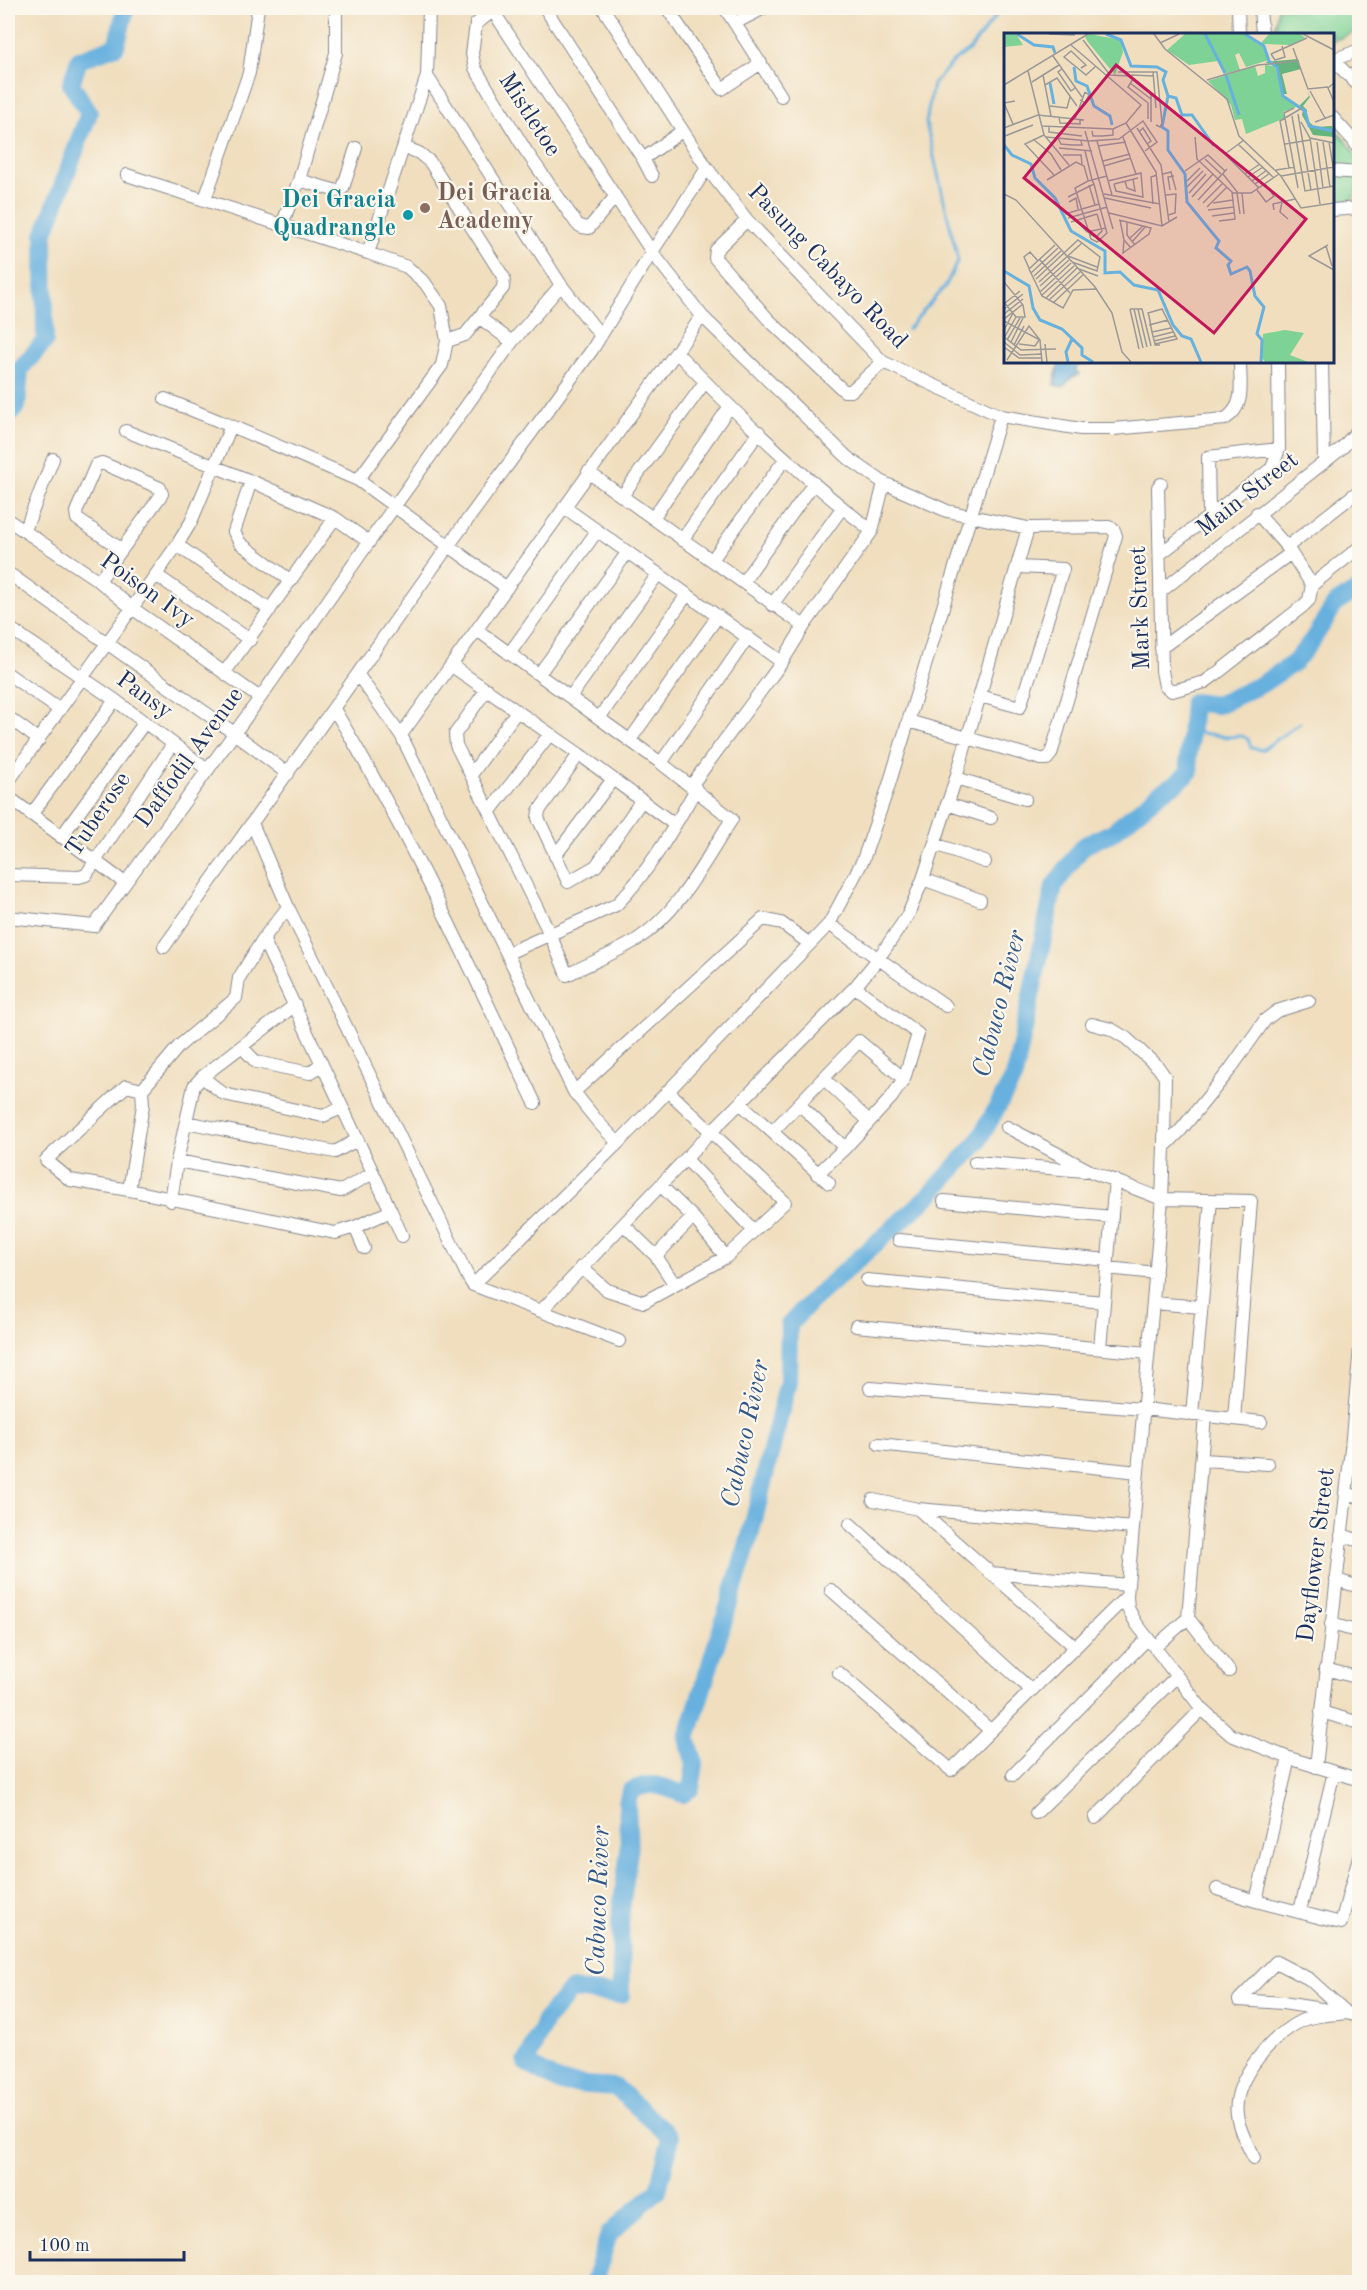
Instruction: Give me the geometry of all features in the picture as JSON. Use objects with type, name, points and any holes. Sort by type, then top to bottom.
[{"type":"street","points":[[205,199],[249,73],[258,8]]},
{"type":"street","points":[[282,225],[299,180],[336,53],[336,8]]},
{"type":"street","points":[[368,253],[427,76],[429,8]]},
{"type":"street","points":[[545,8],[652,176]]},
{"type":"street","name":"Pasung Cabayo Road","points":[[603,8],[707,168],[747,220],[883,362],[1001,416],[1081,429],[1125,428],[1225,419],[1238,408],[1240,363]]},
{"type":"street","points":[[667,8],[722,89],[761,63]]},
{"type":"street","points":[[725,8],[781,96]]},
{"type":"street","points":[[735,23],[764,8]]},
{"type":"street","points":[[1238,8],[1239,33]]},
{"type":"street","points":[[1260,8],[1262,33]]},
{"type":"street","points":[[492,9],[652,252],[702,316],[848,458],[884,483],[947,510],[1028,528],[1109,527],[1114,530],[1116,536],[1049,757],[1041,759],[908,721]]},
{"type":"street","name":"Mistletoe","points":[[492,9],[476,24],[472,54],[475,68],[526,151],[577,224],[582,227],[589,228],[615,197]]},
{"type":"street","points":[[1334,60],[1359,50]]},
{"type":"street","points":[[1334,61],[1359,87]]},
{"type":"street","points":[[427,76],[561,285],[601,336]]},
{"type":"street","points":[[1334,119],[1359,150]]},
{"type":"street","points":[[643,159],[682,131]]},
{"type":"street","points":[[404,147],[419,153],[430,162],[504,278],[503,288],[465,335],[447,341]]},
{"type":"street","points":[[299,180],[337,191],[343,188],[356,148]]},
{"type":"street","points":[[164,947],[449,545],[568,384],[707,168]]},
{"type":"street","points":[[1334,171],[1359,172]]},
{"type":"street","points":[[128,175],[407,267],[426,283],[441,306],[447,341],[442,365],[358,480]]},
{"type":"street","points":[[1334,210],[1359,208]]},
{"type":"street","points":[[747,220],[716,250],[715,258],[768,319],[844,391],[851,391],[883,362]]},
{"type":"street","name":"Daffodil Avenue","points":[[8,917],[94,926],[260,698],[512,342],[561,285]]},
{"type":"street","points":[[401,735],[702,316]]},
{"type":"street","points":[[480,318],[512,342]]},
{"type":"street","points":[[676,352],[785,459],[872,531]]},
{"type":"street","points":[[1160,554],[1272,468],[1279,449],[1278,363]]},
{"type":"street","points":[[1322,363],[1324,462]]},
{"type":"street","points":[[622,496],[705,382]]},
{"type":"street","points":[[165,399],[358,480],[507,588]]},
{"type":"street","points":[[653,518],[730,406]]},
{"type":"street","points":[[473,1285],[618,1143],[829,924],[863,860],[888,788],[969,515],[1001,416]]},
{"type":"street","points":[[8,782],[177,545],[191,522],[231,426]]},
{"type":"street","name":"Main Street","points":[[1160,592],[1342,448],[1359,428]]},
{"type":"street","points":[[126,431],[213,465],[335,518],[369,542]]},
{"type":"street","points":[[682,540],[759,432]]},
{"type":"street","points":[[1209,516],[1208,457],[1279,449]]},
{"type":"street","points":[[24,530],[53,459]]},
{"type":"street","points":[[712,560],[785,459]]},
{"type":"street","points":[[99,581],[162,494],[160,488],[102,463],[96,465],[76,512],[77,519],[121,549]]},
{"type":"street","points":[[588,472],[804,626]]},
{"type":"street","points":[[251,481],[234,532],[240,543],[291,580]]},
{"type":"street","points":[[743,582],[814,483]]},
{"type":"street","points":[[508,953],[616,905],[629,892],[675,825],[694,787],[872,531],[884,483]]},
{"type":"street","name":"Mark Street","points":[[1161,484],[1158,487],[1162,671],[1165,686],[1172,691],[1205,682],[1303,606],[1309,600],[1312,585]]},
{"type":"street","points":[[1161,648],[1289,550],[1359,490]]},
{"type":"street","points":[[564,507],[686,596],[782,662]]},
{"type":"street","points":[[772,604],[842,508]]},
{"type":"street","points":[[1257,513],[1289,550],[1312,585],[1359,547]]},
{"type":"street","points":[[225,672],[335,518]]},
{"type":"street","name":"Poison Ivy","points":[[8,520],[99,581],[132,608],[260,698]]},
{"type":"street","points":[[541,1311],[712,1131],[855,987],[878,959],[908,915],[923,879],[956,778],[1028,528]]},
{"type":"street","points":[[509,654],[597,531]]},
{"type":"street","points":[[177,545],[270,610]]},
{"type":"street","points":[[539,674],[627,553]]},
{"type":"street","points":[[980,696],[1020,707],[1063,569],[1017,567]]},
{"type":"street","points":[[8,573],[234,733],[288,774]]},
{"type":"street","points":[[571,696],[658,574]]},
{"type":"street","points":[[156,575],[250,640]]},
{"type":"street","points":[[599,718],[686,596]]},
{"type":"street","points":[[630,740],[718,616]]},
{"type":"street","name":"Pansy","points":[[8,627],[115,700],[208,770]]},
{"type":"street","points":[[477,630],[694,787],[732,819],[686,889],[662,920],[637,940],[567,975],[550,934],[456,745],[454,734],[487,689]]},
{"type":"street","points":[[661,763],[748,637]]},
{"type":"street","points":[[452,666],[579,754],[675,825]]},
{"type":"street","points":[[8,674],[60,710]]},
{"type":"street","points":[[358,675],[401,735],[574,1092],[618,1143]]},
{"type":"street","points":[[31,815],[115,700]]},
{"type":"street","points":[[334,709],[383,792],[535,1103]]},
{"type":"street","points":[[471,775],[517,711]]},
{"type":"street","points":[[8,717],[39,740]]},
{"type":"street","points":[[61,837],[145,722]]},
{"type":"street","points":[[490,811],[550,734]]},
{"type":"street","name":"Tuberose","points":[[8,875],[79,877],[86,875],[173,744]]},
{"type":"street","points":[[579,754],[539,811],[538,818],[567,882],[596,866],[642,800]]},
{"type":"street","points":[[956,778],[1025,799]]},
{"type":"street","points":[[555,856],[613,779]]},
{"type":"street","points":[[8,797],[125,883]]},
{"type":"street","points":[[947,804],[991,818]]},
{"type":"street","points":[[252,824],[288,907],[465,1274],[473,1285],[619,1341]]},
{"type":"street","points":[[935,844],[985,862]]},
{"type":"street","points":[[923,879],[980,900]]},
{"type":"street","points":[[129,1190],[143,1105],[142,1090],[179,1046],[236,998],[239,978],[262,939],[288,907]]},
{"type":"street","points":[[574,1092],[763,919],[781,923],[810,944]]},
{"type":"street","points":[[829,924],[946,1006]]},
{"type":"street","points":[[262,939],[402,1236]]},
{"type":"street","points":[[817,1174],[845,1149],[891,1098],[904,1079],[918,1034],[855,987]]},
{"type":"street","points":[[1164,1147],[1229,1071],[1265,1020],[1277,1011],[1309,1001]]},
{"type":"street","points":[[171,1201],[177,1161],[194,1086],[202,1077],[295,1005]]},
{"type":"street","points":[[1092,1024],[1111,1029],[1126,1038],[1158,1067],[1165,1077],[1162,1199],[1127,1591],[1131,1616],[1202,1709],[1231,1735],[1289,1758],[1359,1780]]},
{"type":"street","points":[[772,1132],[859,1041],[904,1079]]},
{"type":"street","points":[[242,1047],[256,1062],[310,1073],[321,1064]]},
{"type":"street","points":[[202,1077],[224,1094],[322,1116],[342,1108]]},
{"type":"street","points":[[823,1078],[869,1121]]},
{"type":"street","points":[[142,1090],[126,1086],[46,1160],[70,1180],[335,1233],[391,1211]]},
{"type":"street","points":[[581,1268],[607,1290],[644,1302],[726,1257],[785,1202],[668,1090]]},
{"type":"street","points":[[740,1103],[829,1183]]},
{"type":"street","points":[[799,1104],[845,1149]]},
{"type":"street","points":[[186,1122],[335,1152],[357,1140]]},
{"type":"street","points":[[1007,1127],[1092,1172],[1162,1199],[1251,1201],[1234,1419]]},
{"type":"street","points":[[686,1159],[754,1231]]},
{"type":"street","points":[[177,1161],[340,1191],[373,1173]]},
{"type":"street","points":[[975,1162],[1092,1172]]},
{"type":"street","points":[[1100,1348],[1115,1180]]},
{"type":"street","points":[[661,1186],[693,1217],[726,1257]]},
{"type":"street","points":[[1211,1200],[1201,1307],[1199,1416],[1202,1460],[1188,1618],[1229,1671]]},
{"type":"street","points":[[944,1201],[1112,1217]]},
{"type":"street","points":[[656,1256],[693,1217]]},
{"type":"street","points":[[624,1225],[656,1256],[675,1285]]},
{"type":"street","points":[[355,1227],[364,1248]]},
{"type":"street","points":[[899,1240],[1108,1264],[1156,1273]]},
{"type":"street","points":[[867,1280],[1104,1302]]},
{"type":"street","points":[[1153,1303],[1201,1307]]},
{"type":"street","points":[[856,1326],[1148,1353]]},
{"type":"street","name":"Dayflower Street","points":[[1316,1767],[1345,1493],[1355,1450],[1359,1347]]},
{"type":"street","points":[[870,1388],[1143,1409],[1261,1422]]},
{"type":"street","points":[[879,1444],[1138,1472]]},
{"type":"street","points":[[1202,1460],[1268,1464]]},
{"type":"street","points":[[1345,1493],[1359,1497]]},
{"type":"street","points":[[873,1500],[918,1509],[1133,1528]]},
{"type":"street","points":[[918,1509],[1075,1647]]},
{"type":"street","points":[[850,1524],[1031,1690]]},
{"type":"street","points":[[1341,1535],[1359,1540]]},
{"type":"street","points":[[990,1573],[1127,1591]]},
{"type":"street","points":[[1336,1580],[1359,1587]]},
{"type":"street","points":[[831,1590],[990,1730]]},
{"type":"street","points":[[839,1673],[951,1770],[1075,1647],[1127,1591]]},
{"type":"street","points":[[1012,1775],[1152,1643],[1188,1618]]},
{"type":"street","points":[[1330,1624],[1359,1632]]},
{"type":"street","points":[[1325,1669],[1359,1678]]},
{"type":"street","points":[[1036,1813],[1177,1676]]},
{"type":"street","points":[[1095,1818],[1202,1709]]},
{"type":"street","points":[[1321,1712],[1359,1723]]},
{"type":"street","points":[[1256,1901],[1289,1758]]},
{"type":"street","points":[[1300,1911],[1334,1772]]},
{"type":"street","points":[[1217,1889],[1341,1923],[1359,1853]]},
{"type":"street","points":[[1347,2013],[1309,1979],[1276,1962],[1239,2000],[1259,2000],[1347,2013],[1359,2017]]},
{"type":"street","points":[[1254,2158],[1240,2130],[1236,2113],[1239,2094],[1257,2058],[1292,2026],[1304,2020],[1347,2013]]},
{"type":"green space","points":[[1278,8],[1359,8],[1359,30],[1334,41],[1334,33],[1274,33]]},
{"type":"green space","points":[[1334,129],[1349,145],[1357,160],[1355,195],[1346,201],[1334,201]]},
{"type":"water","points":[[1059,363],[1093,363],[1079,365],[1075,370],[1079,374],[1072,377],[1063,387],[1054,385]]},
{"type":"waterway","points":[[8,416],[17,406],[20,369],[45,341],[44,235],[89,113],[71,84],[79,60],[116,46],[126,8]]},
{"type":"waterway","points":[[908,329],[946,285],[958,260],[926,123],[933,84],[953,62],[970,49],[1002,8]]},
{"type":"waterway","name":"Cabuco River","points":[[594,2282],[609,2234],[658,2190],[671,2137],[615,2087],[561,2083],[526,2063],[546,2019],[571,1990],[621,1995],[620,1917],[629,1851],[627,1802],[630,1791],[645,1786],[657,1785],[683,1794],[691,1788],[695,1764],[687,1738],[749,1540],[788,1382],[789,1325],[811,1301],[930,1195],[978,1142],[1014,1077],[1054,886],[1083,846],[1113,832],[1190,771],[1188,760],[1193,702],[1217,705],[1262,684],[1295,662],[1336,603],[1360,589]]},
{"type":"waterway","points":[[1192,712],[1195,728],[1201,733],[1228,737],[1242,736],[1248,739],[1251,748],[1262,750],[1300,723]]},
{"type":"waterway","points":[[1356,1195],[1360,1186]]},
{"type":"place","name":"Dei Gracia Academy","points":[[425,208]]},
{"type":"place","name":"Dei Gracia Quadrangle","points":[[408,215]]}]
